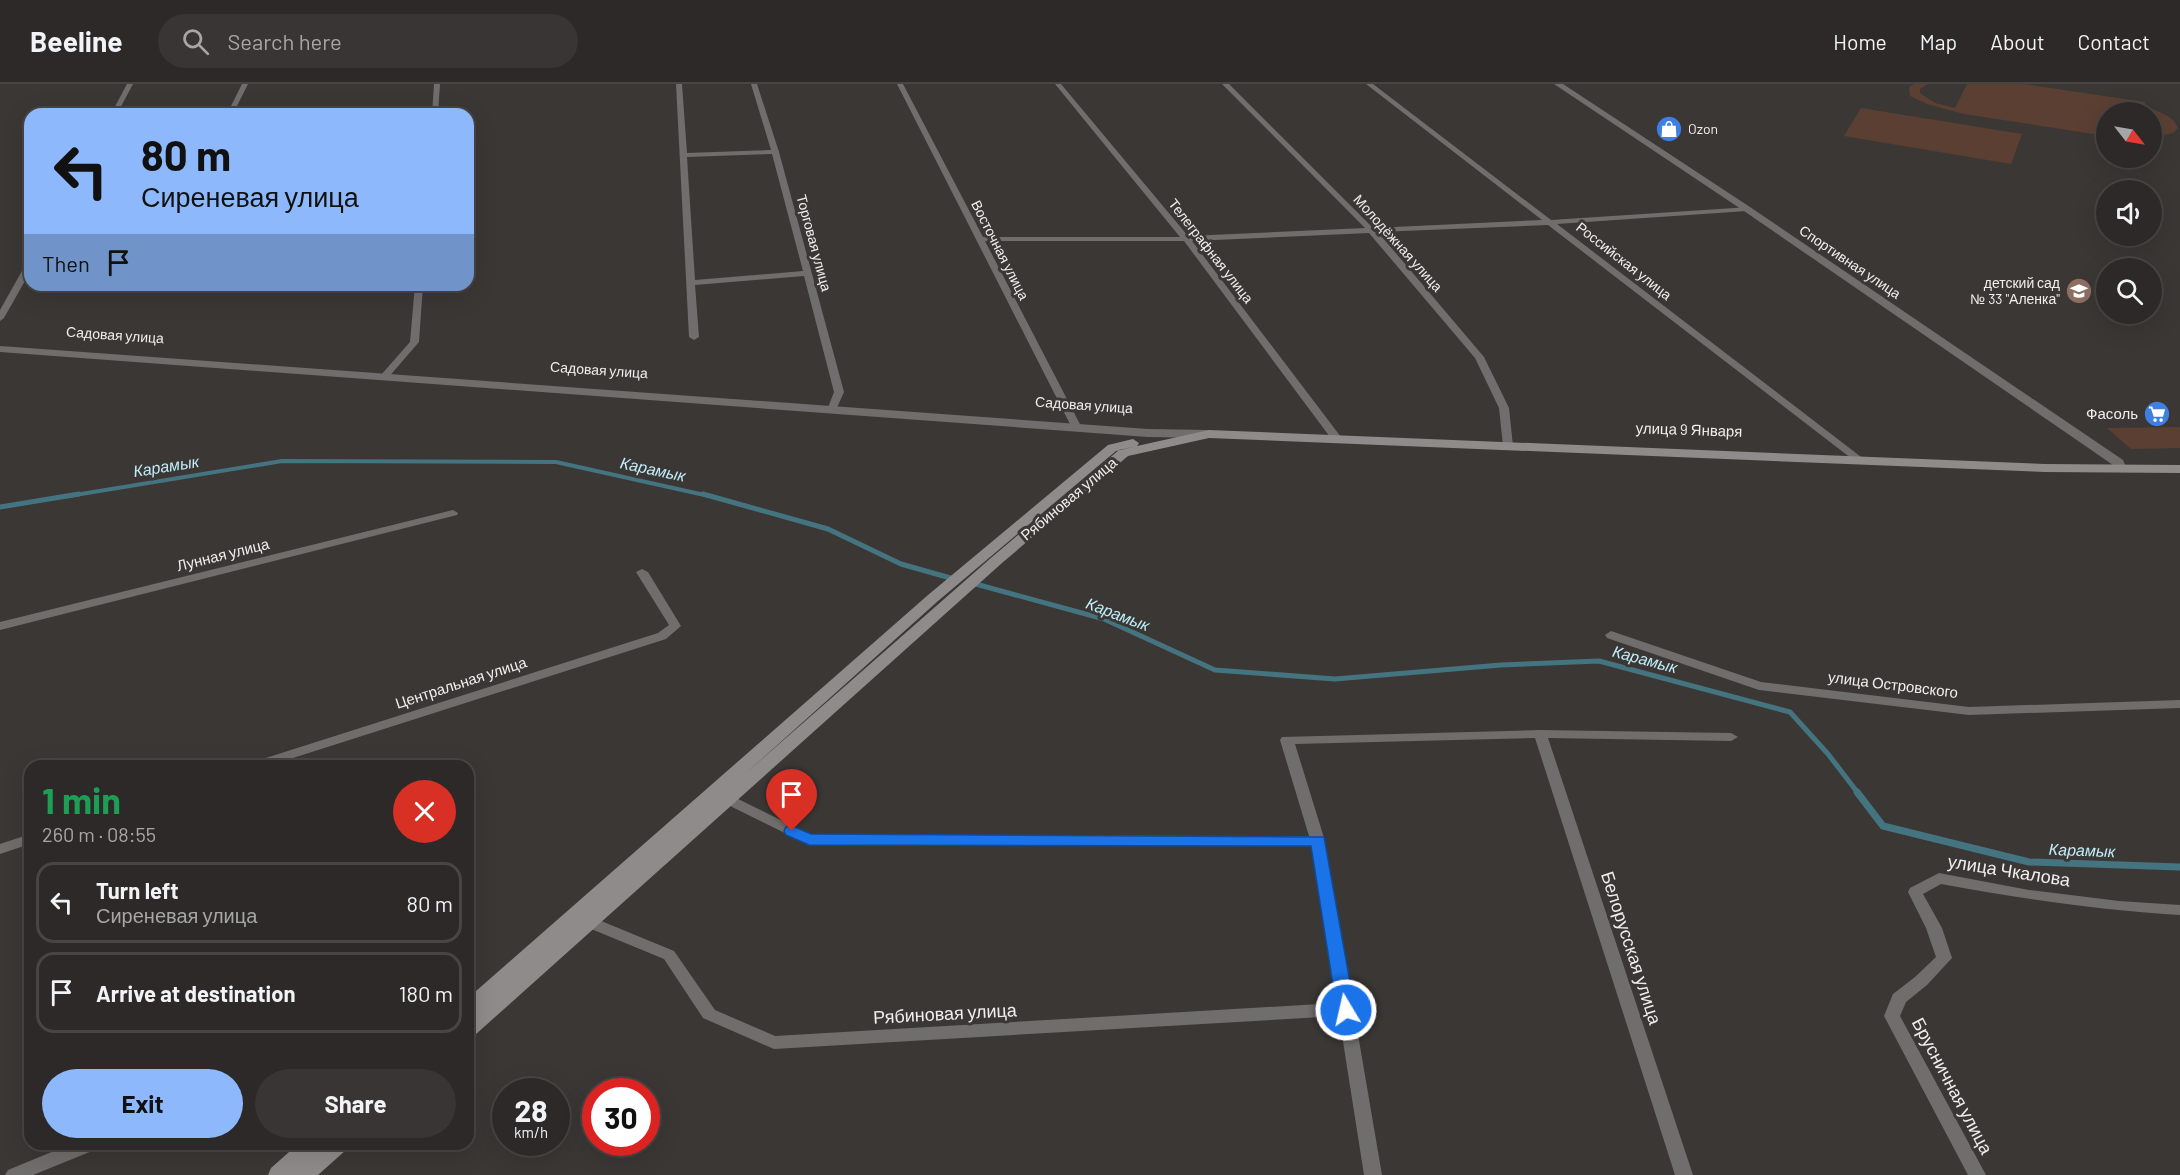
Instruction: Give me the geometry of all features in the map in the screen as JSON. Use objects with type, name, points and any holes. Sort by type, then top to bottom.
[{"type":"main road","name":"улица 9 Января","points":[[991,558],[1112,448],[1197,427],[1335,436]]},
{"type":"main road","name":"улица 9 Января","points":[[1209,434],[1507,442],[1856,457],[2045,468],[2180,463]]},
{"type":"main road","name":"Рябиновая улица","points":[[941,600],[1124,453],[1209,434]]},
{"type":"main road","name":"улица 9 Января","points":[[2119,466],[2180,470]]},
{"type":"main road","points":[[474,1024],[727,799],[941,600]]},
{"type":"main road","points":[[474,1005],[941,600]]},
{"type":"main road","points":[[279,1175],[307,1150]]},
{"type":"main road","points":[[303,1175],[331,1150]]},
{"type":"street","points":[[117,108],[130,84]]},
{"type":"street","points":[[233,108],[245,84]]},
{"type":"street","points":[[435,108],[437,84]]},
{"type":"street","points":[[679,84],[694,336]]},
{"type":"street","name":"Торговая улица","points":[[754,84],[776,152],[839,392],[833,406]]},
{"type":"street","name":"Восточная улица","points":[[900,84],[1075,424]]},
{"type":"street","name":"Телеграфная улица","points":[[1058,84],[1186,239],[1335,436]]},
{"type":"street","name":"Молодёжная улица","points":[[1225,84],[1372,231],[1479,357],[1504,408],[1507,442]]},
{"type":"street","name":"Российская улица","points":[[1370,84],[1856,457]]},
{"type":"street","name":"Спортивная улица","points":[[1558,84],[1747,209],[2119,466]]},
{"type":"street","points":[[683,155],[776,152]]},
{"type":"street","points":[[979,239],[1186,239],[1552,222],[1747,209]]},
{"type":"street","points":[[691,283],[808,273]]},
{"type":"street","points":[[0,318],[24,275]]},
{"type":"street","points":[[387,373],[414,342],[418,291]]},
{"type":"street","name":"Садовая улица","points":[[0,342],[1075,424],[1197,427]]},
{"type":"street","name":"Садовая улица","points":[[0,349],[387,373]]},
{"type":"street","points":[[1075,424],[1171,433],[1209,434]]},
{"type":"street","name":"Лунная улица","points":[[0,626],[453,513]]},
{"type":"street","name":"Центральная улица","points":[[274,760],[662,636],[675,626],[642,572]]},
{"type":"street","name":"улица Островского","points":[[1611,635],[1759,686],[1969,711],[2180,704]]},
{"type":"street","points":[[1373,1175],[1318,841],[1287,740],[1540,734],[1731,737]]},
{"type":"street","name":"Белорусская улица","points":[[1540,734],[1684,1175]]},
{"type":"street","points":[[727,799],[809,840],[1318,841]]},
{"type":"street","points":[[0,849],[24,841]]},
{"type":"street","name":"улица Чкалова","points":[[1892,1016],[1899,998],[1921,981],[1944,958],[1934,928],[1915,892],[1939,878],[2029,895],[2120,906],[2180,910]]},
{"type":"street","name":"Рябиновая улица","points":[[589,922],[669,955],[710,1014],[774,1043],[1346,1010]]},
{"type":"street","name":"Брусничная улица","points":[[1892,1016],[1977,1175]]},
{"type":"street","points":[[14,1175],[76,1150]]},
{"type":"shaded area","points":[[1914,84],[1928,84],[1920,89],[1920,93],[1935,103],[1955,108],[1967,84],[2023,84],[2145,102],[2096,102],[2096,134],[1964,114],[1927,104],[1910,96],[1909,87]]},
{"type":"shaded area","points":[[1861,108],[2022,134],[2011,164],[1844,136]]},
{"type":"shaded area","points":[[2162,114],[2176,124],[2178,128],[2173,133],[2162,136]]},
{"type":"shaded area","points":[[2180,427],[2180,448],[2131,449],[2107,428]]},
{"type":"waterway","name":"Карамык","points":[[69,496],[282,461],[556,462],[709,496]]},
{"type":"waterway","name":"Карамык","points":[[0,507],[79,494]]},
{"type":"waterway","name":"Карамык","points":[[703,494],[828,529],[901,564],[954,579]]},
{"type":"waterway","name":"Карамык","points":[[972,583],[1104,619],[1215,670],[1335,679],[1501,665],[1599,661],[1790,712],[1828,754],[1858,793]]},
{"type":"waterway","name":"Карамык","points":[[1857,792],[1883,826],[2029,862],[2180,867]]},
{"type":"place","name":"Ozon","points":[[1669,129]]},
{"type":"place","name":"детский сад № 33 \"Аленка\"","points":[[2079,291]]},
{"type":"place","name":"Фасоль","points":[[2157,414]]},
{"type":"route","points":[[792,831],[809,840],[1318,841],[1346,1010]]}]
